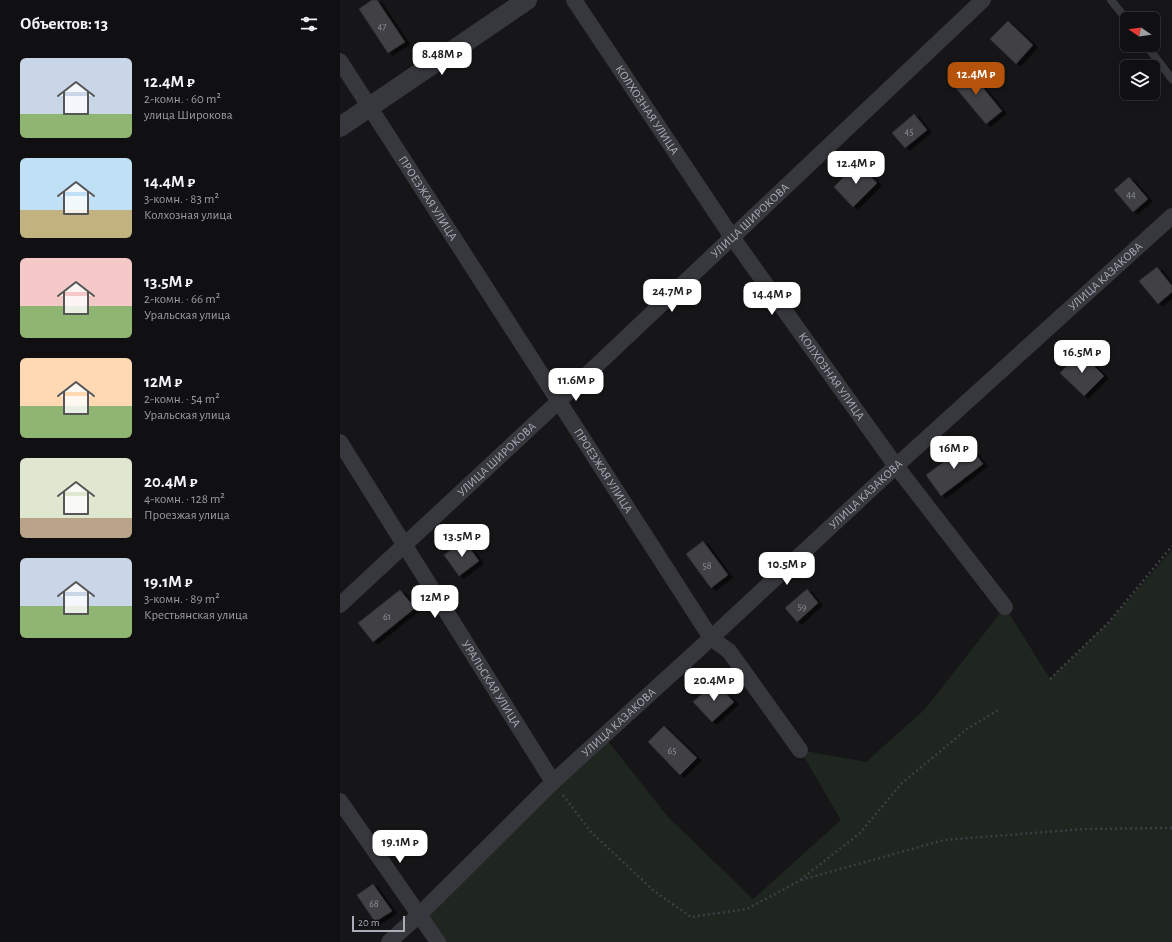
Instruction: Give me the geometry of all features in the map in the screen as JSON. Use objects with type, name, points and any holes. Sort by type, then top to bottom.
[{"type":"street","points":[[340,127],[527,0]]},
{"type":"street","name":"КОЛХОЗНАЯ УЛИЦА","points":[[574,0],[732,236],[896,466],[1005,607]]},
{"type":"street","name":"УЛИЦА ШИРОКОВА","points":[[340,605],[559,401],[983,0]]},
{"type":"street","name":"ПРОЕЗЖАЯ УЛИЦА","points":[[340,61],[711,638],[729,651],[800,750]]},
{"type":"street","name":"УЛИЦА КАЗАКОВА","points":[[389,942],[419,915],[553,782],[896,466],[1172,216]]},
{"type":"street","name":"УРАЛЬСКАЯ УЛИЦА","points":[[340,442],[553,782]]},
{"type":"street","points":[[340,801],[438,942]]},
{"type":"lane","points":[[1111,0],[1121,12]]},
{"type":"lane","points":[[1151,52],[1172,79]]},
{"type":"path","points":[[1050,679],[1108,623],[1172,546]]},
{"type":"path","points":[[553,782],[592,832],[654,891],[691,917],[747,909],[798,881],[860,833],[901,784],[967,730],[1000,709]]},
{"type":"path","points":[[798,881],[944,840],[1084,829],[1172,828]]},
{"type":"shaded area","points":[[1172,550],[1172,942],[438,942],[419,915],[604,736],[668,817],[753,899],[841,820],[800,750],[866,762],[925,709],[1005,607],[1050,679],[1108,623]]},
{"type":"building","points":[[372,0],[377,0],[405,42],[388,53],[359,9]]},
{"type":"building","points":[[1008,21],[1033,45],[1016,64],[990,39]]},
{"type":"building","points":[[966,67],[1002,111],[986,124],[950,81]]},
{"type":"building","points":[[914,114],[927,130],[905,148],[892,133]]},
{"type":"building","points":[[858,163],[877,183],[853,207],[834,187]]},
{"type":"building","points":[[1129,177],[1148,199],[1133,212],[1114,190]]},
{"type":"building","points":[[1157,267],[1172,286],[1172,292],[1158,304],[1139,281]]},
{"type":"building","points":[[1080,352],[1104,376],[1084,396],[1060,373]]},
{"type":"building","points":[[968,444],[983,464],[941,496],[926,475]]},
{"type":"building","points":[[464,540],[479,561],[459,576],[444,555]]},
{"type":"building","points":[[703,541],[728,575],[711,588],[686,554]]},
{"type":"building","points":[[807,589],[818,603],[797,622],[785,608]]},
{"type":"building","points":[[400,590],[415,608],[373,642],[358,623]]},
{"type":"building","points":[[715,682],[734,702],[712,722],[693,702]]},
{"type":"building","points":[[664,726],[697,758],[680,775],[648,742]]},
{"type":"building","points":[[373,884],[392,911],[375,922],[357,895]]}]
